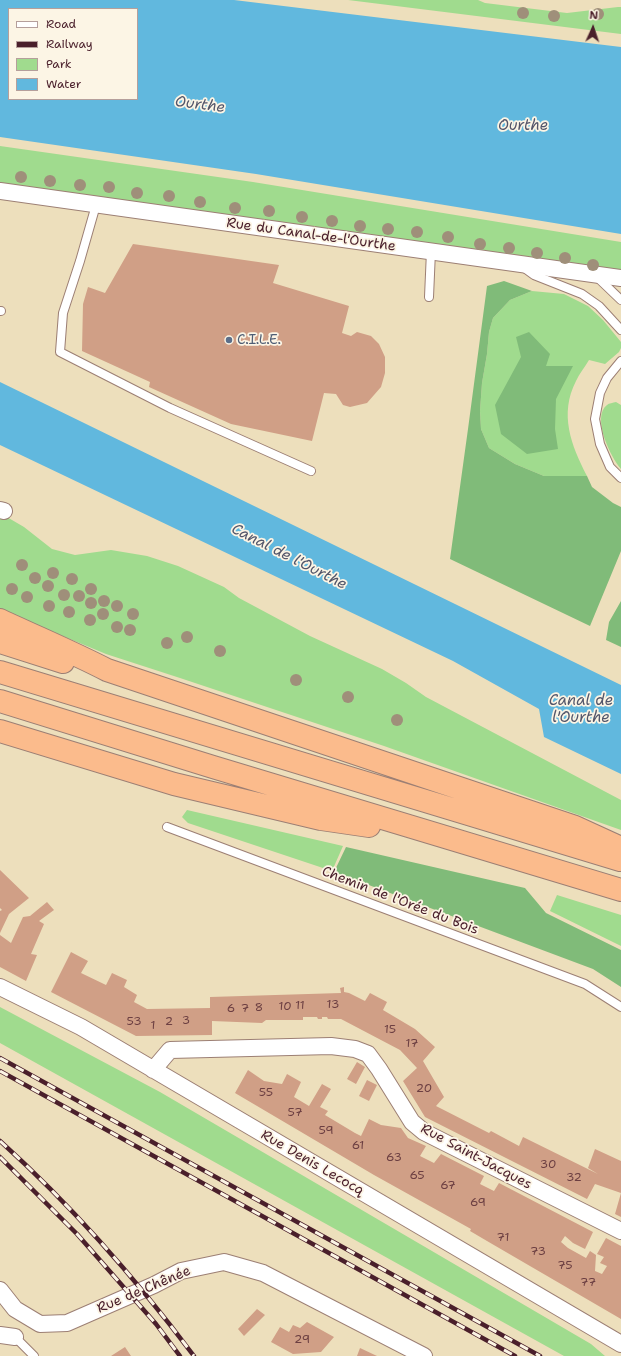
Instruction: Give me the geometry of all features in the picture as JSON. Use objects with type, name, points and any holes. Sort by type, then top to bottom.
[{"type":"highway","points":[[0,620],[32,636],[74,653],[107,670],[575,827],[621,848]]},
{"type":"highway","points":[[0,642],[71,665],[107,670]]},
{"type":"highway","points":[[0,672],[621,861]]},
{"type":"highway","points":[[0,701],[621,890]]},
{"type":"highway","points":[[0,731],[174,784],[321,819],[451,839]]},
{"type":"street","name":"Rue du Canal-de-l'Ourthe","points":[[0,191],[621,278]]},
{"type":"street","name":"Rue Denis Lecocq","points":[[0,987],[81,1027],[621,1344]]},
{"type":"street","name":"Rue Saint-Jacques","points":[[153,1070],[170,1050],[331,1046],[355,1049],[368,1054],[412,1122],[424,1132],[621,1231]]},
{"type":"street","name":"Rue de Chênée","points":[[0,1290],[15,1309],[40,1324],[66,1323],[154,1285],[181,1271],[224,1262],[263,1273],[424,1356]]},
{"type":"lane","points":[[96,205],[63,313],[60,352],[170,408],[311,471]]},
{"type":"lane","points":[[429,297],[431,251]]},
{"type":"lane","points":[[518,263],[534,276],[582,294],[599,306],[621,330]]},
{"type":"lane","points":[[596,275],[621,300]]},
{"type":"lane","points":[[621,361],[607,378],[600,393],[595,419],[600,444],[610,467],[621,478]]},
{"type":"lane","name":"Chemin de l'Orée du Bois","points":[[167,827],[585,984],[621,1007]]},
{"type":"lane","points":[[7,1336],[34,1356]]},
{"type":"green space","points":[[348,0],[478,0],[485,3],[567,13],[621,7],[621,34]]},
{"type":"green space","points":[[0,146],[253,182],[621,242],[621,272],[0,184]]},
{"type":"green space","points":[[504,281],[532,291],[510,300],[493,318],[489,332],[480,411],[481,429],[489,448],[515,464],[544,476],[587,476],[592,487],[613,503],[621,507],[621,551],[590,626],[450,559],[487,286]]},
{"type":"green space","points":[[532,291],[564,294],[588,306],[603,320],[621,342],[619,352],[605,364],[589,360],[577,378],[571,393],[568,405],[569,429],[576,453],[587,476],[544,476],[515,464],[489,448],[481,429],[480,411],[482,383],[489,332],[493,318],[510,300]]},
{"type":"green space","points":[[529,332],[550,354],[546,366],[573,366],[556,399],[555,429],[558,449],[527,454],[501,434],[495,405],[521,357],[516,337]]},
{"type":"green space","points":[[616,402],[621,405],[621,469],[612,456],[604,437],[601,419],[603,411],[607,405]]},
{"type":"green space","points":[[0,513],[24,527],[52,549],[75,555],[111,550],[147,556],[178,566],[224,587],[239,598],[310,636],[382,669],[426,697],[621,800],[621,830],[384,746],[106,654],[0,610]]},
{"type":"green space","points":[[621,601],[621,647],[606,640],[609,622]]},
{"type":"green space","points":[[187,810],[343,846],[332,871],[188,823],[182,817]]},
{"type":"green space","points":[[346,847],[525,888],[546,913],[621,950],[621,987],[593,969],[334,872]]},
{"type":"green space","points":[[557,895],[621,915],[621,946],[550,911]]},
{"type":"green space","points":[[0,1007],[160,1092],[591,1344],[605,1356],[564,1356],[0,1043]]},
{"type":"water","name":"Ourthe","points":[[0,0],[234,0],[621,47],[621,234],[256,174],[0,137]]},
{"type":"water","name":"Canal de l'Ourthe","points":[[0,382],[621,685],[621,774],[544,737],[539,709],[453,661],[0,445]]},
{"type":"building","name":"C.I.L.E.","points":[[133,244],[279,265],[273,283],[349,306],[342,333],[351,336],[357,332],[371,336],[379,344],[385,357],[385,373],[381,387],[367,403],[350,407],[343,405],[336,394],[324,393],[312,441],[231,424],[149,387],[150,382],[82,351],[83,304],[88,287],[105,293]]},
{"type":"building","points":[[0,870],[29,898],[9,914],[0,933],[0,911],[2,910],[0,908]]},
{"type":"building","points":[[47,902],[54,910],[39,921],[44,924],[31,954],[37,955],[26,981],[0,967],[0,935],[11,943],[23,917],[30,916]]},
{"type":"building","points":[[71,952],[88,961],[81,973],[106,985],[112,973],[127,980],[124,987],[137,995],[134,1002],[147,1009],[210,1008],[210,997],[341,993],[340,988],[344,987],[344,992],[365,1001],[370,993],[387,1002],[383,1010],[415,1029],[435,1047],[423,1061],[444,1097],[436,1106],[489,1133],[491,1131],[519,1146],[523,1137],[598,1174],[588,1168],[595,1149],[621,1161],[621,1193],[595,1184],[587,1199],[425,1117],[403,1081],[417,1068],[400,1050],[341,1019],[328,1019],[327,1017],[318,1019],[317,1017],[303,1017],[303,1020],[266,1020],[262,1023],[212,1021],[212,1035],[136,1036],[51,992]]},
{"type":"building","points":[[357,1062],[365,1067],[356,1084],[347,1079]]},
{"type":"building","points":[[248,1070],[264,1081],[282,1084],[287,1074],[301,1082],[294,1097],[309,1106],[322,1084],[331,1089],[320,1107],[328,1111],[325,1115],[355,1133],[361,1136],[369,1119],[381,1125],[401,1128],[408,1138],[426,1146],[420,1156],[434,1163],[441,1154],[484,1176],[480,1184],[494,1191],[499,1183],[593,1232],[585,1249],[573,1243],[565,1236],[561,1242],[568,1248],[586,1258],[590,1251],[596,1255],[595,1271],[602,1274],[607,1266],[600,1263],[604,1257],[597,1254],[606,1238],[621,1246],[621,1319],[470,1231],[471,1229],[374,1175],[235,1093]]},
{"type":"building","points":[[367,1080],[377,1085],[369,1101],[359,1096]]},
{"type":"building","points":[[621,1193],[621,1217],[615,1214]]},
{"type":"building","points":[[257,1309],[265,1315],[244,1336],[238,1329]]},
{"type":"building","points":[[307,1322],[334,1337],[321,1352],[293,1354],[271,1342],[280,1327],[289,1332],[293,1325],[300,1328]]},
{"type":"building","points":[[125,1347],[131,1356],[111,1356]]},
{"type":"building","points":[[360,1348],[377,1356],[357,1356]]},
{"type":"railway","points":[[0,1058],[540,1356]]},
{"type":"railway","points":[[0,1071],[515,1356]]},
{"type":"railway","points":[[0,1141],[78,1217],[126,1271],[194,1356]]},
{"type":"railway","points":[[0,1157],[77,1234],[156,1324],[180,1356]]},
{"type":"place","name":"C.I.L.E.","points":[[229,340]]}]
